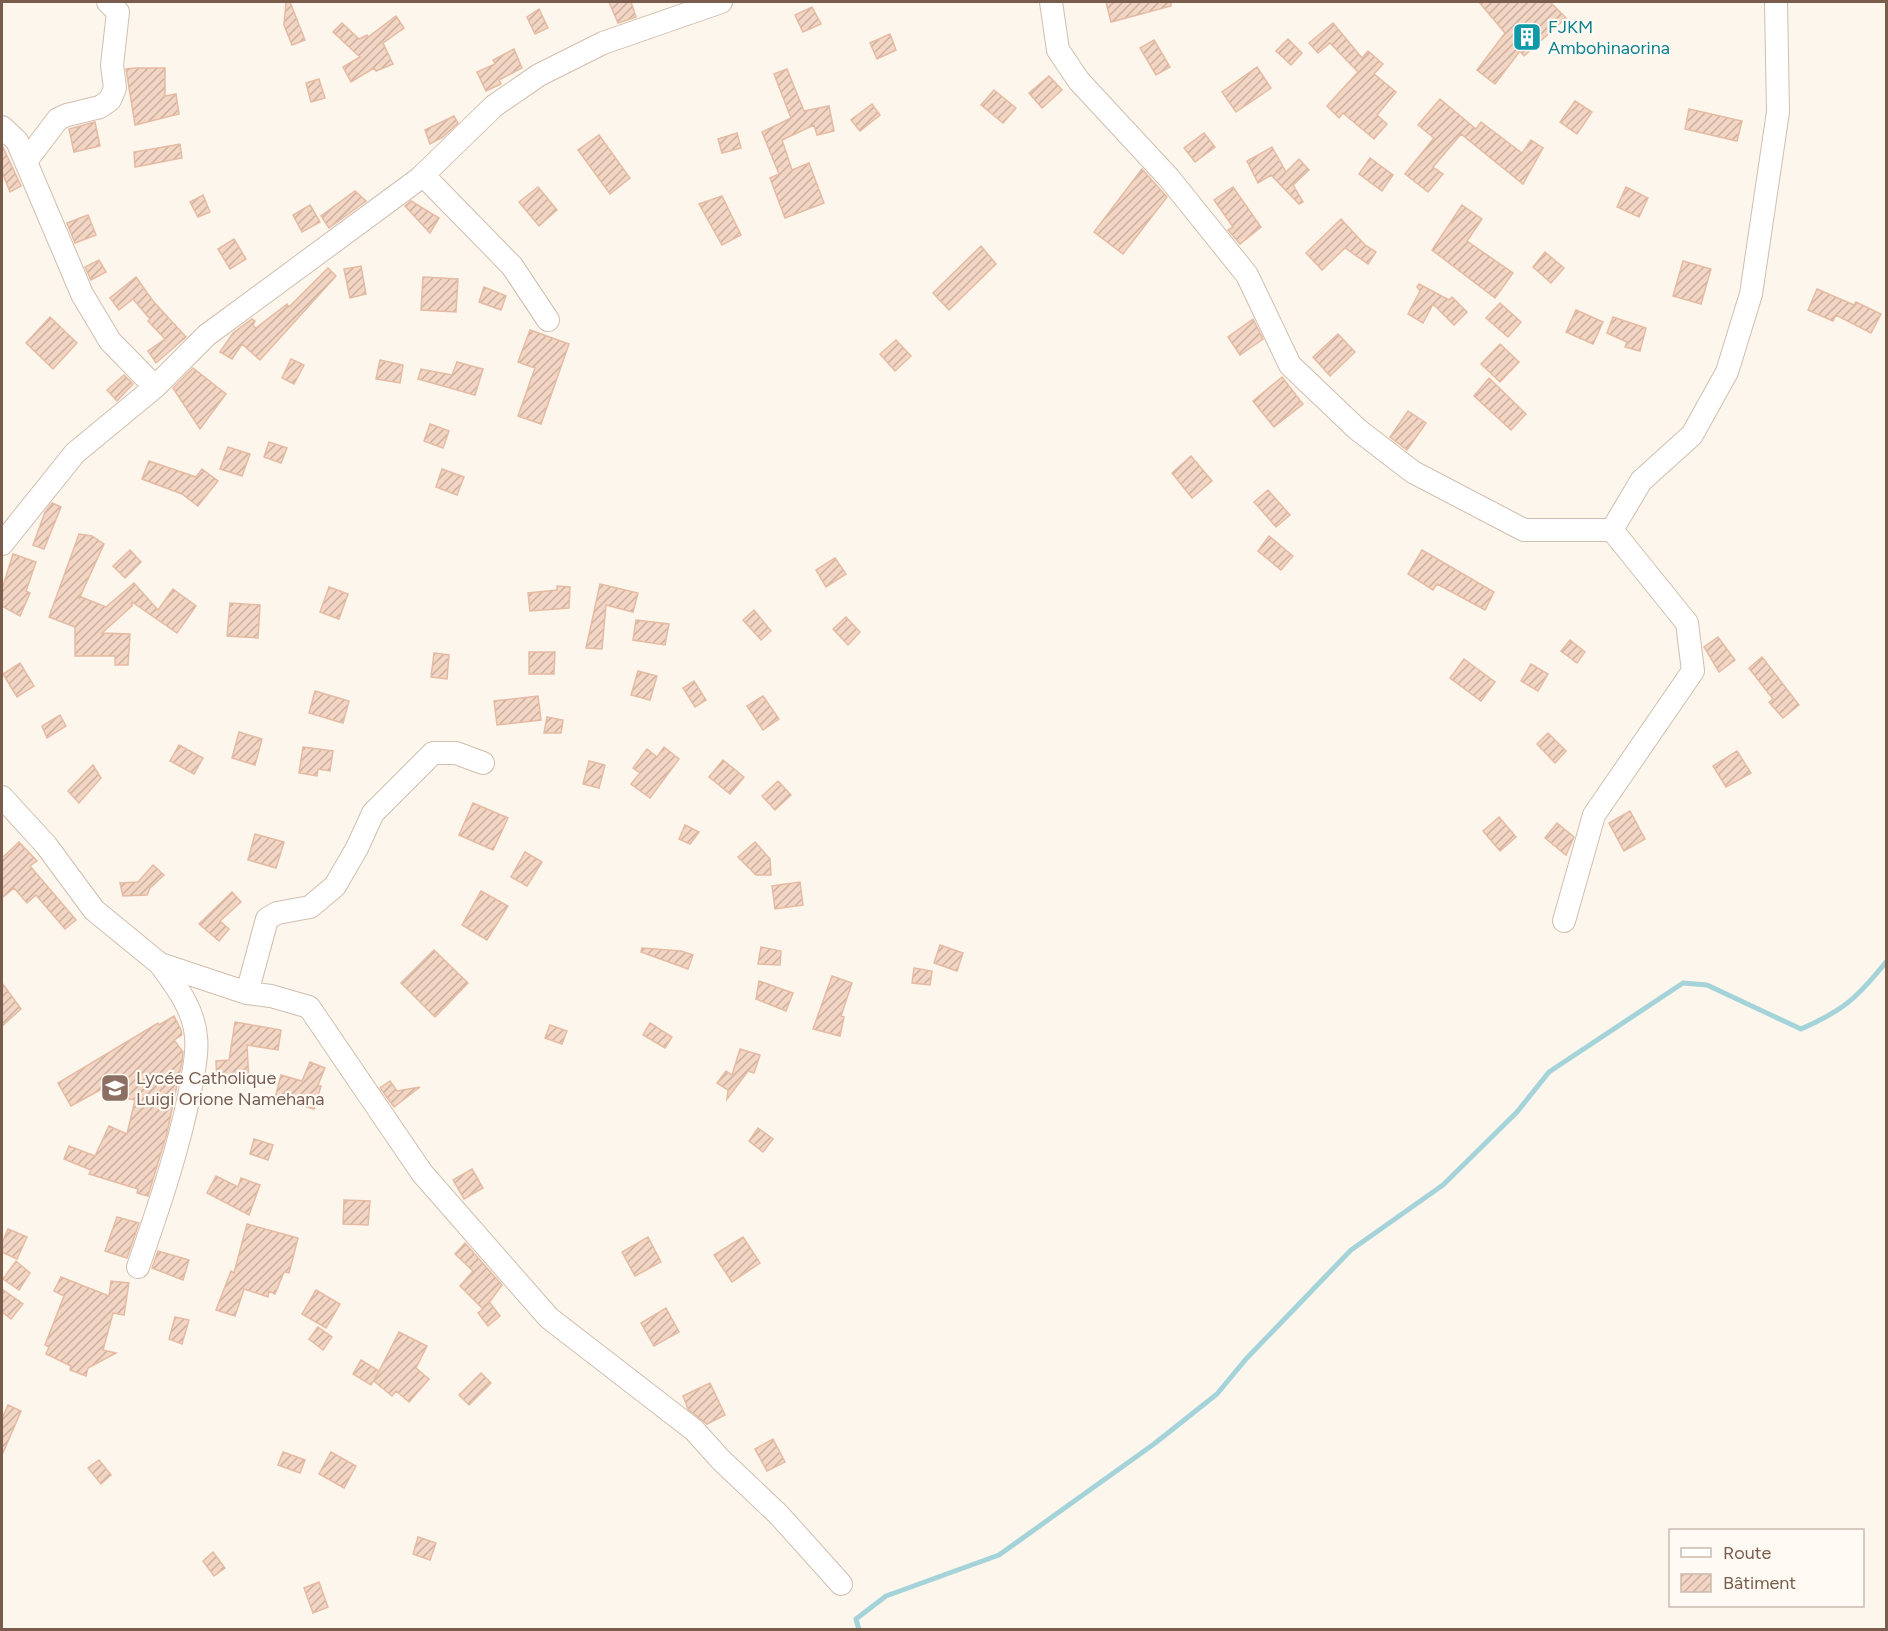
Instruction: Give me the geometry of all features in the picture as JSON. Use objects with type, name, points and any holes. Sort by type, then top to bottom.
[{"type":"street","points":[[26,161],[58,120],[67,115],[100,108],[110,100],[115,88],[112,65],[118,12],[108,2]]},
{"type":"street","points":[[2,544],[75,453],[155,387],[207,335],[423,176],[494,106],[539,75],[603,43],[721,2]]},
{"type":"street","points":[[1051,2],[1058,50],[1079,81],[1169,178],[1247,274],[1290,365],[1357,429],[1413,472],[1524,530],[1612,530]]},
{"type":"street","points":[[1612,530],[1641,481],[1692,435],[1727,372],[1751,294],[1778,112],[1776,2]]},
{"type":"street","points":[[2,127],[17,141],[82,294],[110,341],[155,387]]},
{"type":"street","points":[[423,176],[512,266],[548,320]]},
{"type":"street","points":[[1564,921],[1594,815],[1693,671],[1687,623],[1612,530]]},
{"type":"street","points":[[247,993],[267,919],[277,913],[309,907],[335,886],[357,848],[373,813],[433,753],[456,753],[483,763]]},
{"type":"street","points":[[2,796],[46,845],[94,910],[160,964],[185,999],[196,1036],[195,1060],[173,1164],[138,1267]]},
{"type":"street","points":[[160,964],[247,993],[271,996],[309,1007],[422,1173],[549,1318],[600,1360],[694,1430],[721,1460],[779,1515],[841,1584]]},
{"type":"building","points":[[286,2],[290,2],[305,40],[292,45],[284,25]]},
{"type":"building","points":[[609,2],[631,2],[636,17],[618,23]]},
{"type":"building","points":[[1106,2],[1171,2],[1171,6],[1111,22]]},
{"type":"building","name":"FJKM Ambohinaorina","points":[[1479,2],[1550,2],[1566,18],[1524,56],[1520,51],[1495,84],[1477,70],[1505,33]]},
{"type":"building","points":[[812,7],[821,24],[803,32],[795,15]]},
{"type":"building","points":[[539,9],[548,28],[535,34],[527,17]]},
{"type":"building","points":[[396,16],[404,28],[383,43],[393,64],[376,71],[374,68],[351,82],[343,67],[360,57],[333,32],[342,23],[359,39],[367,35],[368,37]]},
{"type":"building","points":[[1333,23],[1362,58],[1368,51],[1383,64],[1374,74],[1396,92],[1377,115],[1387,124],[1374,139],[1343,113],[1339,118],[1327,106],[1358,72],[1330,43],[1318,53],[1309,43]]},
{"type":"building","points":[[890,34],[896,50],[877,59],[870,43]]},
{"type":"building","points":[[1288,39],[1302,53],[1291,65],[1276,51]]},
{"type":"building","points":[[1154,40],[1170,67],[1156,75],[1140,48]]},
{"type":"building","points":[[514,49],[522,68],[499,80],[501,84],[486,91],[477,72],[495,64],[493,60]]},
{"type":"building","points":[[1257,67],[1271,88],[1236,112],[1222,92]]},
{"type":"building","points":[[165,68],[165,96],[176,94],[179,114],[135,125],[126,69]]},
{"type":"building","points":[[787,69],[804,111],[829,106],[834,131],[817,135],[814,125],[782,140],[792,170],[809,163],[824,203],[785,218],[770,178],[779,174],[762,132],[791,118],[774,74]]},
{"type":"building","points":[[1049,76],[1062,90],[1042,108],[1029,93]]},
{"type":"building","points":[[319,79],[325,98],[311,102],[306,83]]},
{"type":"building","points":[[994,90],[1016,108],[1003,123],[981,105]]},
{"type":"building","points":[[1440,99],[1476,129],[1481,122],[1522,153],[1531,140],[1543,148],[1523,184],[1461,134],[1433,167],[1443,174],[1428,192],[1405,174],[1434,138],[1418,125]]},
{"type":"building","points":[[1575,101],[1592,112],[1577,134],[1560,122]]},
{"type":"building","points":[[872,104],[880,115],[860,131],[851,120]]},
{"type":"building","points":[[1689,109],[1742,121],[1737,141],[1685,129]]},
{"type":"building","points":[[454,116],[458,123],[443,137],[430,144],[425,130]]},
{"type":"building","points":[[95,122],[100,146],[74,152],[69,129]]},
{"type":"building","points":[[737,133],[741,148],[722,153],[718,139]]},
{"type":"building","points":[[1204,133],[1215,147],[1195,162],[1184,148]]},
{"type":"building","points":[[599,135],[630,178],[610,194],[578,150]]},
{"type":"building","points":[[180,144],[182,158],[135,167],[134,152]]},
{"type":"building","points":[[2,145],[21,186],[10,192],[2,172]]},
{"type":"building","points":[[1272,147],[1286,172],[1299,159],[1309,170],[1293,185],[1303,202],[1299,204],[1271,175],[1258,183],[1247,161]]},
{"type":"building","points":[[1370,158],[1393,175],[1382,191],[1359,174]]},
{"type":"building","points":[[1142,169],[1167,197],[1123,254],[1094,232]]},
{"type":"building","points":[[538,187],[557,210],[539,226],[519,202]]},
{"type":"building","points":[[1233,187],[1261,227],[1240,244],[1228,230],[1233,227],[1214,200]]},
{"type":"building","points":[[1626,187],[1648,198],[1639,217],[1617,207]]},
{"type":"building","points":[[355,191],[366,201],[329,228],[321,216]]},
{"type":"building","points":[[203,195],[210,212],[198,217],[190,202]]},
{"type":"building","points":[[722,196],[741,235],[722,245],[699,204]]},
{"type":"building","points":[[411,201],[439,218],[430,233],[405,206]]},
{"type":"building","points":[[310,205],[320,222],[302,232],[293,215]]},
{"type":"building","points":[[1462,205],[1482,219],[1467,241],[1513,273],[1495,298],[1432,250]]},
{"type":"building","points":[[88,215],[96,235],[75,243],[67,223]]},
{"type":"building","points":[[1341,219],[1365,245],[1376,252],[1368,264],[1345,248],[1322,270],[1306,253]]},
{"type":"building","points":[[234,239],[246,259],[230,269],[218,249]]},
{"type":"building","points":[[981,246],[996,264],[949,310],[933,293]]},
{"type":"building","points":[[1545,252],[1564,268],[1551,283],[1533,267]]},
{"type":"building","points":[[99,260],[106,272],[91,280],[85,267]]},
{"type":"building","points":[[1683,261],[1711,269],[1701,304],[1673,296]]},
{"type":"building","points":[[361,266],[366,294],[350,298],[344,269]]},
{"type":"building","points":[[328,268],[336,276],[260,360],[242,344],[232,359],[220,352],[233,333],[252,319],[255,321],[253,326],[256,328],[287,304],[289,307]]},
{"type":"building","points":[[136,277],[153,301],[186,337],[156,363],[148,351],[165,339],[148,321],[150,319],[133,299],[119,310],[110,298]]},
{"type":"building","points":[[423,277],[458,279],[456,312],[421,310]]},
{"type":"building","points":[[1419,284],[1449,300],[1452,297],[1467,312],[1454,325],[1433,304],[1423,323],[1408,314],[1420,291],[1417,287]]},
{"type":"building","points":[[484,287],[506,296],[501,310],[479,302]]},
{"type":"building","points":[[1817,289],[1854,305],[1856,302],[1881,314],[1871,333],[1836,315],[1833,321],[1808,310]]},
{"type":"building","points":[[1500,303],[1521,322],[1508,337],[1486,318]]},
{"type":"building","points":[[1576,310],[1603,322],[1593,344],[1566,332]]},
{"type":"building","points":[[50,317],[77,343],[53,369],[26,343]]},
{"type":"building","points":[[1613,317],[1646,328],[1640,351],[1625,347],[1627,342],[1607,333]]},
{"type":"building","points":[[1253,319],[1263,339],[1240,355],[1228,337]]},
{"type":"building","points":[[530,330],[569,344],[541,424],[518,416],[535,368],[518,362]]},
{"type":"building","points":[[1338,334],[1355,352],[1330,376],[1313,357]]},
{"type":"building","points":[[896,340],[911,356],[895,371],[880,354]]},
{"type":"building","points":[[1500,344],[1519,362],[1500,382],[1481,364]]},
{"type":"building","points":[[291,359],[304,365],[294,384],[282,378]]},
{"type":"building","points":[[380,360],[403,365],[400,383],[376,379]]},
{"type":"building","points":[[457,362],[483,369],[475,395],[418,379],[421,369],[452,375]]},
{"type":"building","points":[[193,368],[226,394],[200,429],[173,388]]},
{"type":"building","points":[[124,375],[133,384],[117,401],[107,390]]},
{"type":"building","points":[[1282,377],[1303,404],[1274,427],[1253,401]]},
{"type":"building","points":[[1489,378],[1526,414],[1511,430],[1474,396]]},
{"type":"building","points":[[1408,411],[1426,423],[1407,450],[1390,437]]},
{"type":"building","points":[[430,424],[449,431],[443,448],[424,441]]},
{"type":"building","points":[[269,442],[287,448],[281,463],[264,457]]},
{"type":"building","points":[[228,447],[250,454],[242,476],[220,469]]},
{"type":"building","points":[[1191,456],[1212,481],[1192,498],[1172,473]]},
{"type":"building","points":[[149,461],[196,477],[202,469],[218,481],[198,506],[182,494],[142,479]]},
{"type":"building","points":[[442,469],[464,477],[457,495],[436,487]]},
{"type":"building","points":[[1268,490],[1290,515],[1276,527],[1254,502]]},
{"type":"building","points":[[52,503],[61,507],[44,549],[33,545],[45,512]]},
{"type":"building","points":[[79,534],[92,536],[104,544],[79,599],[81,597],[106,607],[134,583],[158,610],[173,589],[196,606],[177,633],[132,602],[132,606],[102,633],[130,634],[128,665],[115,665],[115,656],[75,656],[75,627],[49,617]]},
{"type":"building","points":[[1269,536],[1293,556],[1281,570],[1258,551]]},
{"type":"building","points":[[130,550],[141,562],[125,578],[113,566]]},
{"type":"building","points":[[1422,550],[1494,592],[1485,610],[1437,584],[1433,590],[1408,574]]},
{"type":"building","points":[[13,554],[36,562],[26,591],[30,593],[20,616],[2,606],[2,589]]},
{"type":"building","points":[[835,558],[846,574],[826,587],[816,570]]},
{"type":"building","points":[[600,584],[638,593],[633,612],[606,605],[602,649],[586,648]]},
{"type":"building","points":[[557,586],[570,587],[569,608],[530,611],[528,593],[557,590]]},
{"type":"building","points":[[329,587],[348,594],[339,619],[320,612]]},
{"type":"building","points":[[230,603],[260,605],[258,638],[227,636]]},
{"type":"building","points":[[754,610],[771,631],[761,640],[743,620]]},
{"type":"building","points":[[846,617],[860,632],[848,645],[833,629]]},
{"type":"building","points":[[636,620],[669,624],[665,645],[633,640]]},
{"type":"building","points":[[1718,637],[1735,660],[1719,672],[1704,647]]},
{"type":"building","points":[[1570,640],[1585,652],[1577,663],[1561,651]]},
{"type":"building","points":[[529,652],[555,652],[554,674],[529,674]]},
{"type":"building","points":[[434,653],[449,655],[447,679],[431,677]]},
{"type":"building","points":[[1762,657],[1799,705],[1783,718],[1769,702],[1773,699],[1749,668]]},
{"type":"building","points":[[1464,659],[1495,682],[1481,701],[1450,678]]},
{"type":"building","points":[[20,663],[34,686],[17,697],[3,674]]},
{"type":"building","points":[[1531,664],[1548,674],[1538,691],[1521,681]]},
{"type":"building","points":[[638,671],[657,676],[650,700],[631,695]]},
{"type":"building","points":[[694,681],[706,700],[695,707],[683,688]]},
{"type":"building","points":[[315,691],[349,701],[343,723],[309,713]]},
{"type":"building","points":[[538,696],[541,720],[497,725],[494,701]]},
{"type":"building","points":[[763,696],[779,719],[763,730],[747,706]]},
{"type":"building","points":[[60,715],[66,726],[47,738],[42,726]]},
{"type":"building","points":[[547,717],[563,720],[561,733],[544,733]]},
{"type":"building","points":[[239,732],[262,739],[255,765],[232,758]]},
{"type":"building","points":[[1548,733],[1566,751],[1555,763],[1537,744]]},
{"type":"building","points":[[179,745],[203,758],[194,774],[170,761]]},
{"type":"building","points":[[303,747],[333,751],[330,771],[318,769],[317,776],[299,773]]},
{"type":"building","points":[[664,747],[679,759],[650,798],[631,784],[640,773],[633,768],[647,749],[657,757]]},
{"type":"building","points":[[1737,751],[1751,773],[1726,787],[1713,766]]},
{"type":"building","points":[[723,760],[744,777],[730,794],[709,777]]},
{"type":"building","points":[[589,761],[605,765],[599,788],[583,784]]},
{"type":"building","points":[[93,765],[101,778],[79,803],[68,791]]},
{"type":"building","points":[[778,781],[791,795],[775,810],[762,796]]},
{"type":"building","points":[[473,803],[508,818],[493,850],[459,835]]},
{"type":"building","points":[[1630,811],[1645,839],[1624,851],[1609,823]]},
{"type":"building","points":[[1499,817],[1516,837],[1500,851],[1483,831]]},
{"type":"building","points":[[1557,823],[1574,837],[1566,855],[1545,838]]},
{"type":"building","points":[[685,825],[699,832],[690,844],[679,839]]},
{"type":"building","points":[[255,834],[284,842],[276,868],[248,860]]},
{"type":"building","points":[[19,842],[37,861],[30,866],[76,920],[65,929],[36,895],[27,903],[14,888],[2,898],[2,858]]},
{"type":"building","points":[[755,842],[770,859],[771,875],[756,875],[738,857]]},
{"type":"building","points":[[525,852],[542,862],[527,886],[511,877]]},
{"type":"building","points":[[153,865],[164,875],[150,888],[147,895],[123,896],[120,883],[138,882]]},
{"type":"building","points":[[800,882],[803,905],[775,909],[772,886]]},
{"type":"building","points":[[481,891],[508,906],[487,940],[462,925]]},
{"type":"building","points":[[232,892],[241,902],[220,921],[229,929],[219,941],[199,924]]},
{"type":"building","points":[[940,945],[963,953],[957,971],[934,963]]},
{"type":"building","points":[[761,947],[781,951],[780,965],[758,964]]},
{"type":"building","points":[[642,948],[681,951],[693,955],[688,969],[641,952]]},
{"type":"building","points":[[434,950],[468,983],[435,1017],[401,983]]},
{"type":"building","points":[[914,968],[932,971],[930,985],[912,983]]},
{"type":"building","points":[[832,976],[852,983],[841,1016],[844,1017],[840,1036],[813,1029]]},
{"type":"building","points":[[759,981],[793,993],[786,1011],[756,999]]},
{"type":"building","points":[[2,983],[21,1009],[2,1026]]},
{"type":"building","points":[[174,1016],[182,1035],[174,1040],[183,1052],[182,1062],[167,1133],[148,1196],[137,1193],[138,1189],[89,1174],[91,1170],[64,1159],[69,1146],[95,1156],[109,1126],[127,1134],[135,1100],[125,1098],[122,1078],[71,1106],[58,1083],[158,1023],[159,1025]]},
{"type":"building","points":[[235,1022],[281,1030],[278,1050],[247,1045],[249,1081],[217,1083],[216,1061],[229,1060]]},
{"type":"building","points":[[650,1023],[672,1037],[665,1048],[643,1035]]},
{"type":"building","points":[[550,1025],[567,1031],[562,1044],[545,1038]]},
{"type":"building","points":[[740,1049],[760,1055],[754,1073],[748,1071],[727,1099],[728,1090],[717,1083],[726,1071],[732,1075]]},
{"type":"building","points":[[310,1062],[325,1068],[318,1085],[321,1086],[314,1109],[275,1098],[281,1075],[302,1081]]},
{"type":"building","points":[[390,1081],[397,1091],[420,1087],[394,1107],[380,1088]]},
{"type":"building","points":[[758,1128],[773,1139],[763,1152],[749,1141]]},
{"type":"building","points":[[254,1139],[273,1145],[268,1160],[250,1154]]},
{"type":"building","points":[[472,1169],[483,1188],[464,1199],[453,1180]]},
{"type":"building","points":[[216,1176],[238,1187],[241,1178],[260,1185],[249,1215],[207,1193]]},
{"type":"building","points":[[344,1200],[370,1201],[368,1225],[343,1224]]},
{"type":"building","points":[[117,1217],[139,1223],[127,1258],[105,1251]]},
{"type":"building","points":[[247,1224],[298,1238],[289,1273],[284,1272],[275,1294],[269,1291],[268,1297],[244,1289],[235,1316],[216,1310],[231,1271],[234,1273]]},
{"type":"building","points":[[8,1229],[27,1237],[17,1259],[2,1252],[2,1243]]},
{"type":"building","points":[[648,1237],[661,1262],[635,1276],[622,1252]]},
{"type":"building","points":[[743,1237],[760,1263],[732,1282],[714,1255]]},
{"type":"building","points":[[465,1243],[502,1285],[488,1304],[490,1303],[500,1316],[488,1326],[478,1313],[483,1309],[460,1286],[473,1271],[455,1254]]},
{"type":"building","points":[[158,1251],[189,1260],[183,1280],[152,1268]]},
{"type":"building","points":[[16,1261],[30,1273],[19,1290],[3,1279]]},
{"type":"building","points":[[61,1277],[109,1296],[111,1281],[129,1283],[124,1315],[113,1313],[103,1350],[116,1353],[88,1368],[86,1376],[70,1370],[71,1366],[46,1354],[49,1347],[45,1345],[64,1296],[54,1291]]},
{"type":"building","points":[[2,1289],[23,1304],[11,1319],[2,1312]]},
{"type":"building","points":[[316,1290],[340,1304],[326,1328],[302,1314]]},
{"type":"building","points":[[666,1308],[679,1332],[654,1346],[641,1323]]},
{"type":"building","points":[[175,1317],[189,1320],[182,1344],[169,1339]]},
{"type":"building","points":[[318,1327],[332,1337],[323,1350],[309,1339]]},
{"type":"building","points":[[399,1332],[427,1346],[416,1368],[429,1379],[409,1402],[396,1391],[392,1396],[374,1381]]},
{"type":"building","points":[[361,1360],[379,1371],[371,1385],[353,1374]]},
{"type":"building","points":[[481,1373],[491,1383],[469,1405],[459,1395]]},
{"type":"building","points":[[710,1383],[725,1415],[707,1424],[688,1409],[683,1396]]},
{"type":"building","points":[[8,1405],[21,1411],[2,1455],[2,1419]]},
{"type":"building","points":[[773,1439],[785,1462],[767,1471],[755,1449]]},
{"type":"building","points":[[283,1452],[305,1460],[300,1473],[278,1465]]},
{"type":"building","points":[[331,1452],[356,1466],[344,1488],[319,1474]]},
{"type":"building","points":[[99,1460],[111,1475],[101,1484],[88,1468]]},
{"type":"building","points":[[418,1537],[436,1543],[430,1560],[413,1554]]},
{"type":"building","points":[[213,1552],[225,1568],[214,1576],[203,1561]]},
{"type":"building","points":[[319,1582],[328,1607],[313,1613],[304,1588]]},
{"type":"waterway","points":[[859,1630],[856,1619],[886,1596],[999,1555],[1154,1444],[1217,1394],[1246,1359],[1351,1250],[1443,1185],[1517,1112],[1549,1072],[1683,983],[1707,985],[1801,1029],[1828,1016],[1849,1002],[1886,962]]},
{"type":"place","name":"FJKM Ambohinaorina","points":[[1527,37]]},
{"type":"place","name":"Lycée Catholique Luigi Orione Namehana","points":[[115,1088]]}]
